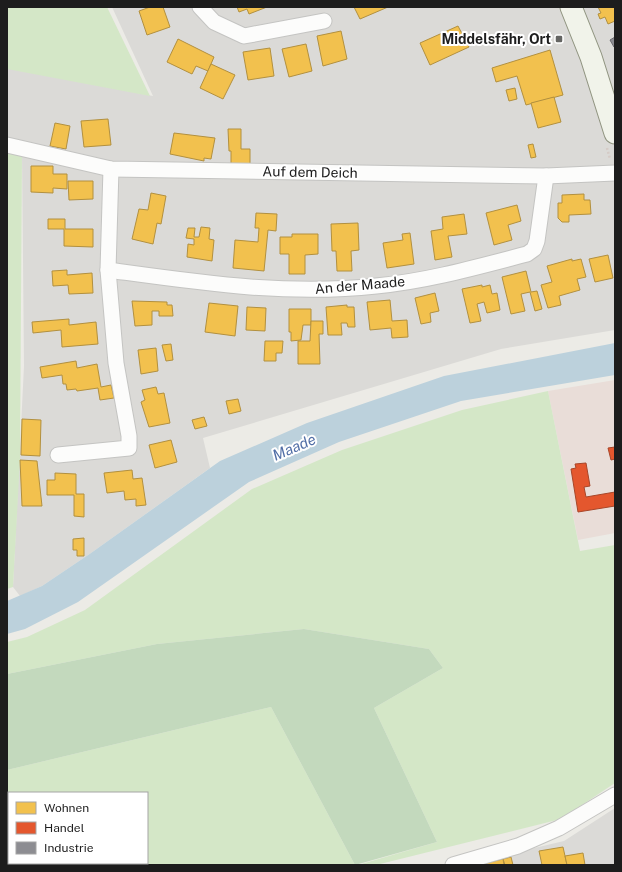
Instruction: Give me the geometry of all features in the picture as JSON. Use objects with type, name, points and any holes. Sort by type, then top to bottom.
[{"type":"street","points":[[200,7],[214,22],[244,36],[324,21]]},
{"type":"street","points":[[571,7],[592,57],[614,122]]},
{"type":"street","name":"Auf dem Deich","points":[[7,145],[111,168],[546,176],[615,173]]},
{"type":"street","points":[[58,455],[129,448],[129,436],[116,363],[108,270],[111,168]]},
{"type":"street","name":"An der Maade","points":[[108,270],[206,283],[304,290],[376,286],[447,275],[527,254],[534,249],[537,241],[546,176]]},
{"type":"street","points":[[453,865],[525,843],[559,828],[615,795]]},
{"type":"shaded area","points":[[112,7],[615,7],[615,330],[501,349],[203,438],[210,468],[91,553],[42,586],[20,596],[13,587],[24,366],[22,155],[7,152],[7,68],[153,96]]},
{"type":"shaded area","points":[[615,380],[615,533],[578,540],[548,391]]},
{"type":"shaded area","points":[[615,808],[615,865],[463,865],[564,841]]},
{"type":"green space","points":[[7,7],[107,7],[150,96],[7,69]]},
{"type":"green space","points":[[7,152],[22,155],[20,460],[13,587],[7,589]]},
{"type":"green space","points":[[548,391],[580,551],[615,545],[615,783],[561,819],[376,865],[358,865],[437,842],[374,708],[443,668],[429,649],[304,629],[157,644],[7,674],[7,642],[27,637],[85,610],[252,489],[342,450],[462,410]]},
{"type":"green space","points":[[304,629],[429,649],[443,668],[374,708],[437,842],[355,865],[271,707],[7,770],[7,674],[157,644]]},
{"type":"green space","points":[[271,707],[355,865],[7,865],[7,770]]},
{"type":"water","name":"Maade","points":[[615,343],[615,375],[461,401],[339,442],[249,482],[78,602],[25,629],[7,634],[7,601],[42,586],[220,461],[307,423],[444,376]]},
{"type":"building: Wohnen","points":[[150,7],[163,7],[170,27],[147,35],[139,11]]},
{"type":"building: Wohnen","points":[[237,7],[267,7],[249,14],[247,9],[239,12]]},
{"type":"building: Wohnen","points":[[354,7],[388,7],[360,19]]},
{"type":"building: Wohnen","points":[[598,7],[615,7],[615,21],[608,24],[605,17],[600,19],[598,14],[601,13]]},
{"type":"building: Wohnen","points":[[458,26],[469,47],[430,65],[420,43]]},
{"type":"building: Wohnen","points":[[341,31],[347,59],[323,66],[317,36]]},
{"type":"building: Wohnen","points":[[178,39],[214,57],[208,71],[196,66],[192,74],[167,62]]},
{"type":"building: Wohnen","points":[[306,44],[312,71],[289,77],[282,49]]},
{"type":"building: Wohnen","points":[[270,48],[274,76],[248,80],[243,52]]},
{"type":"building: Wohnen","points":[[550,50],[563,95],[526,105],[517,76],[496,82],[492,68]]},
{"type":"building: Wohnen","points":[[211,64],[235,75],[223,99],[200,88]]},
{"type":"building: Wohnen","points":[[515,88],[517,99],[509,101],[506,90]]},
{"type":"building: Wohnen","points":[[554,97],[561,122],[538,128],[531,103]]},
{"type":"building: Wohnen","points":[[108,119],[111,145],[84,147],[81,121]]},
{"type":"building: Wohnen","points":[[55,123],[70,126],[66,149],[50,146]]},
{"type":"building: Wohnen","points":[[228,129],[241,129],[241,149],[250,149],[250,166],[231,165]]},
{"type":"building: Wohnen","points":[[174,133],[215,138],[211,159],[204,158],[204,161],[170,154]]},
{"type":"building: Wohnen","points":[[533,144],[536,157],[531,158],[528,145]]},
{"type":"building: Wohnen","points":[[31,166],[53,166],[53,174],[67,174],[67,189],[53,188],[53,193],[31,192]]},
{"type":"building: Wohnen","points":[[68,181],[93,181],[93,199],[69,200]]},
{"type":"building: Wohnen","points":[[151,193],[166,196],[161,224],[157,223],[153,244],[132,239],[139,209],[148,210]]},
{"type":"building: Wohnen","points":[[584,194],[584,200],[590,200],[591,214],[569,215],[569,222],[562,222],[558,218],[558,203],[562,203],[562,195]]},
{"type":"building: Wohnen","points":[[517,205],[521,221],[508,225],[512,240],[494,245],[486,213]]},
{"type":"building: Wohnen","points":[[256,213],[277,214],[276,231],[268,230],[264,271],[233,268],[235,240],[258,242],[259,228],[255,228]]},
{"type":"building: Wohnen","points":[[464,214],[467,234],[448,236],[452,257],[435,260],[431,231],[443,229],[442,217]]},
{"type":"building: Wohnen","points":[[48,219],[65,219],[65,229],[93,229],[93,247],[64,246],[64,229],[48,229]]},
{"type":"building: Wohnen","points":[[358,223],[359,250],[351,251],[352,271],[337,271],[336,251],[332,251],[331,224]]},
{"type":"building: Wohnen","points":[[201,227],[210,228],[209,239],[214,240],[212,261],[187,257],[188,244],[194,245],[194,239],[186,238],[188,228],[195,228],[194,237],[199,237]]},
{"type":"building: Wohnen","points":[[410,233],[414,264],[387,268],[383,243],[403,240],[402,234]]},
{"type":"building: Wohnen","points":[[292,234],[318,234],[318,254],[305,255],[305,274],[289,274],[289,254],[280,254],[280,237],[292,237]]},
{"type":"building: Wohnen","points":[[608,255],[613,278],[595,282],[589,259]]},
{"type":"building: Wohnen","points":[[572,259],[572,261],[581,259],[586,277],[577,279],[580,290],[559,296],[561,305],[548,308],[541,285],[552,282],[547,266]]},
{"type":"building: Wohnen","points":[[67,270],[67,275],[92,273],[93,293],[69,294],[68,285],[53,286],[52,271]]},
{"type":"building: Wohnen","points":[[526,271],[531,292],[537,291],[542,309],[535,311],[530,292],[521,294],[525,311],[511,314],[502,277]]},
{"type":"building: Wohnen","points":[[482,285],[482,287],[490,285],[492,294],[497,293],[500,310],[487,313],[484,302],[477,304],[481,321],[470,323],[462,289]]},
{"type":"building: Wohnen","points":[[435,293],[439,311],[430,313],[431,322],[421,324],[415,298]]},
{"type":"building: Wohnen","points":[[390,300],[392,321],[407,320],[408,337],[392,338],[391,328],[370,330],[367,302]]},
{"type":"building: Wohnen","points":[[132,301],[167,302],[167,305],[172,305],[173,316],[159,316],[159,311],[152,311],[152,325],[135,326]]},
{"type":"building: Wohnen","points":[[209,303],[238,306],[235,336],[205,332]]},
{"type":"building: Wohnen","points":[[347,305],[347,307],[354,307],[355,327],[348,327],[347,323],[341,323],[342,335],[328,335],[326,307]]},
{"type":"building: Wohnen","points":[[247,307],[266,308],[265,331],[246,330]]},
{"type":"building: Wohnen","points":[[289,309],[311,309],[311,325],[303,325],[301,340],[291,341],[291,332],[289,332]]},
{"type":"building: Wohnen","points":[[69,319],[69,325],[96,322],[98,344],[62,347],[61,330],[33,333],[32,322]]},
{"type":"building: Wohnen","points":[[311,321],[323,321],[323,334],[319,334],[320,364],[298,364],[298,341],[310,341]]},
{"type":"building: Wohnen","points":[[265,341],[283,341],[282,353],[276,353],[276,361],[264,361]]},
{"type":"building: Wohnen","points":[[171,344],[173,360],[166,361],[162,345]]},
{"type":"building: Wohnen","points":[[156,348],[158,371],[141,374],[138,350]]},
{"type":"building: Wohnen","points":[[76,361],[77,368],[97,364],[101,387],[111,385],[114,398],[100,400],[98,388],[77,391],[76,389],[67,390],[66,384],[63,384],[62,375],[42,378],[40,367]]},
{"type":"building: Wohnen","points":[[156,387],[158,394],[164,393],[170,423],[149,427],[141,402],[145,400],[142,390]]},
{"type":"building: Wohnen","points":[[238,399],[241,411],[229,414],[226,401]]},
{"type":"building: Wohnen","points":[[204,417],[207,426],[195,429],[192,420]]},
{"type":"building: Wohnen","points":[[22,419],[41,420],[40,456],[21,455]]},
{"type":"building: Wohnen","points":[[171,440],[177,462],[155,468],[149,445]]},
{"type":"building: Wohnen","points":[[20,460],[37,461],[42,506],[22,506]]},
{"type":"building: Wohnen","points":[[132,470],[133,479],[142,478],[146,505],[136,506],[136,499],[125,500],[124,491],[107,493],[104,473]]},
{"type":"building: Wohnen","points":[[55,473],[76,474],[76,494],[84,494],[84,517],[74,516],[74,495],[47,495],[47,480],[55,480]]},
{"type":"building: Wohnen","points":[[84,538],[84,556],[77,556],[77,550],[73,550],[73,539]]},
{"type":"building: Wohnen","points":[[563,847],[567,865],[542,865],[539,851]]},
{"type":"building: Wohnen","points":[[583,853],[585,865],[567,865],[565,856]]},
{"type":"building: Wohnen","points":[[511,857],[513,865],[505,865],[503,859]]},
{"type":"building: Wohnen","points":[[503,859],[504,865],[477,865]]},
{"type":"building: Handel","points":[[615,447],[615,459],[611,460],[608,448]]},
{"type":"building: Handel","points":[[586,463],[590,486],[584,487],[586,497],[615,492],[615,506],[578,512],[571,469],[576,468],[575,464]]},
{"type":"building: Industrie","points":[[615,37],[615,47],[614,47],[610,40]]},
{"type":"place","name":"Middelsfähr, Ort","points":[[559,39]]}]
